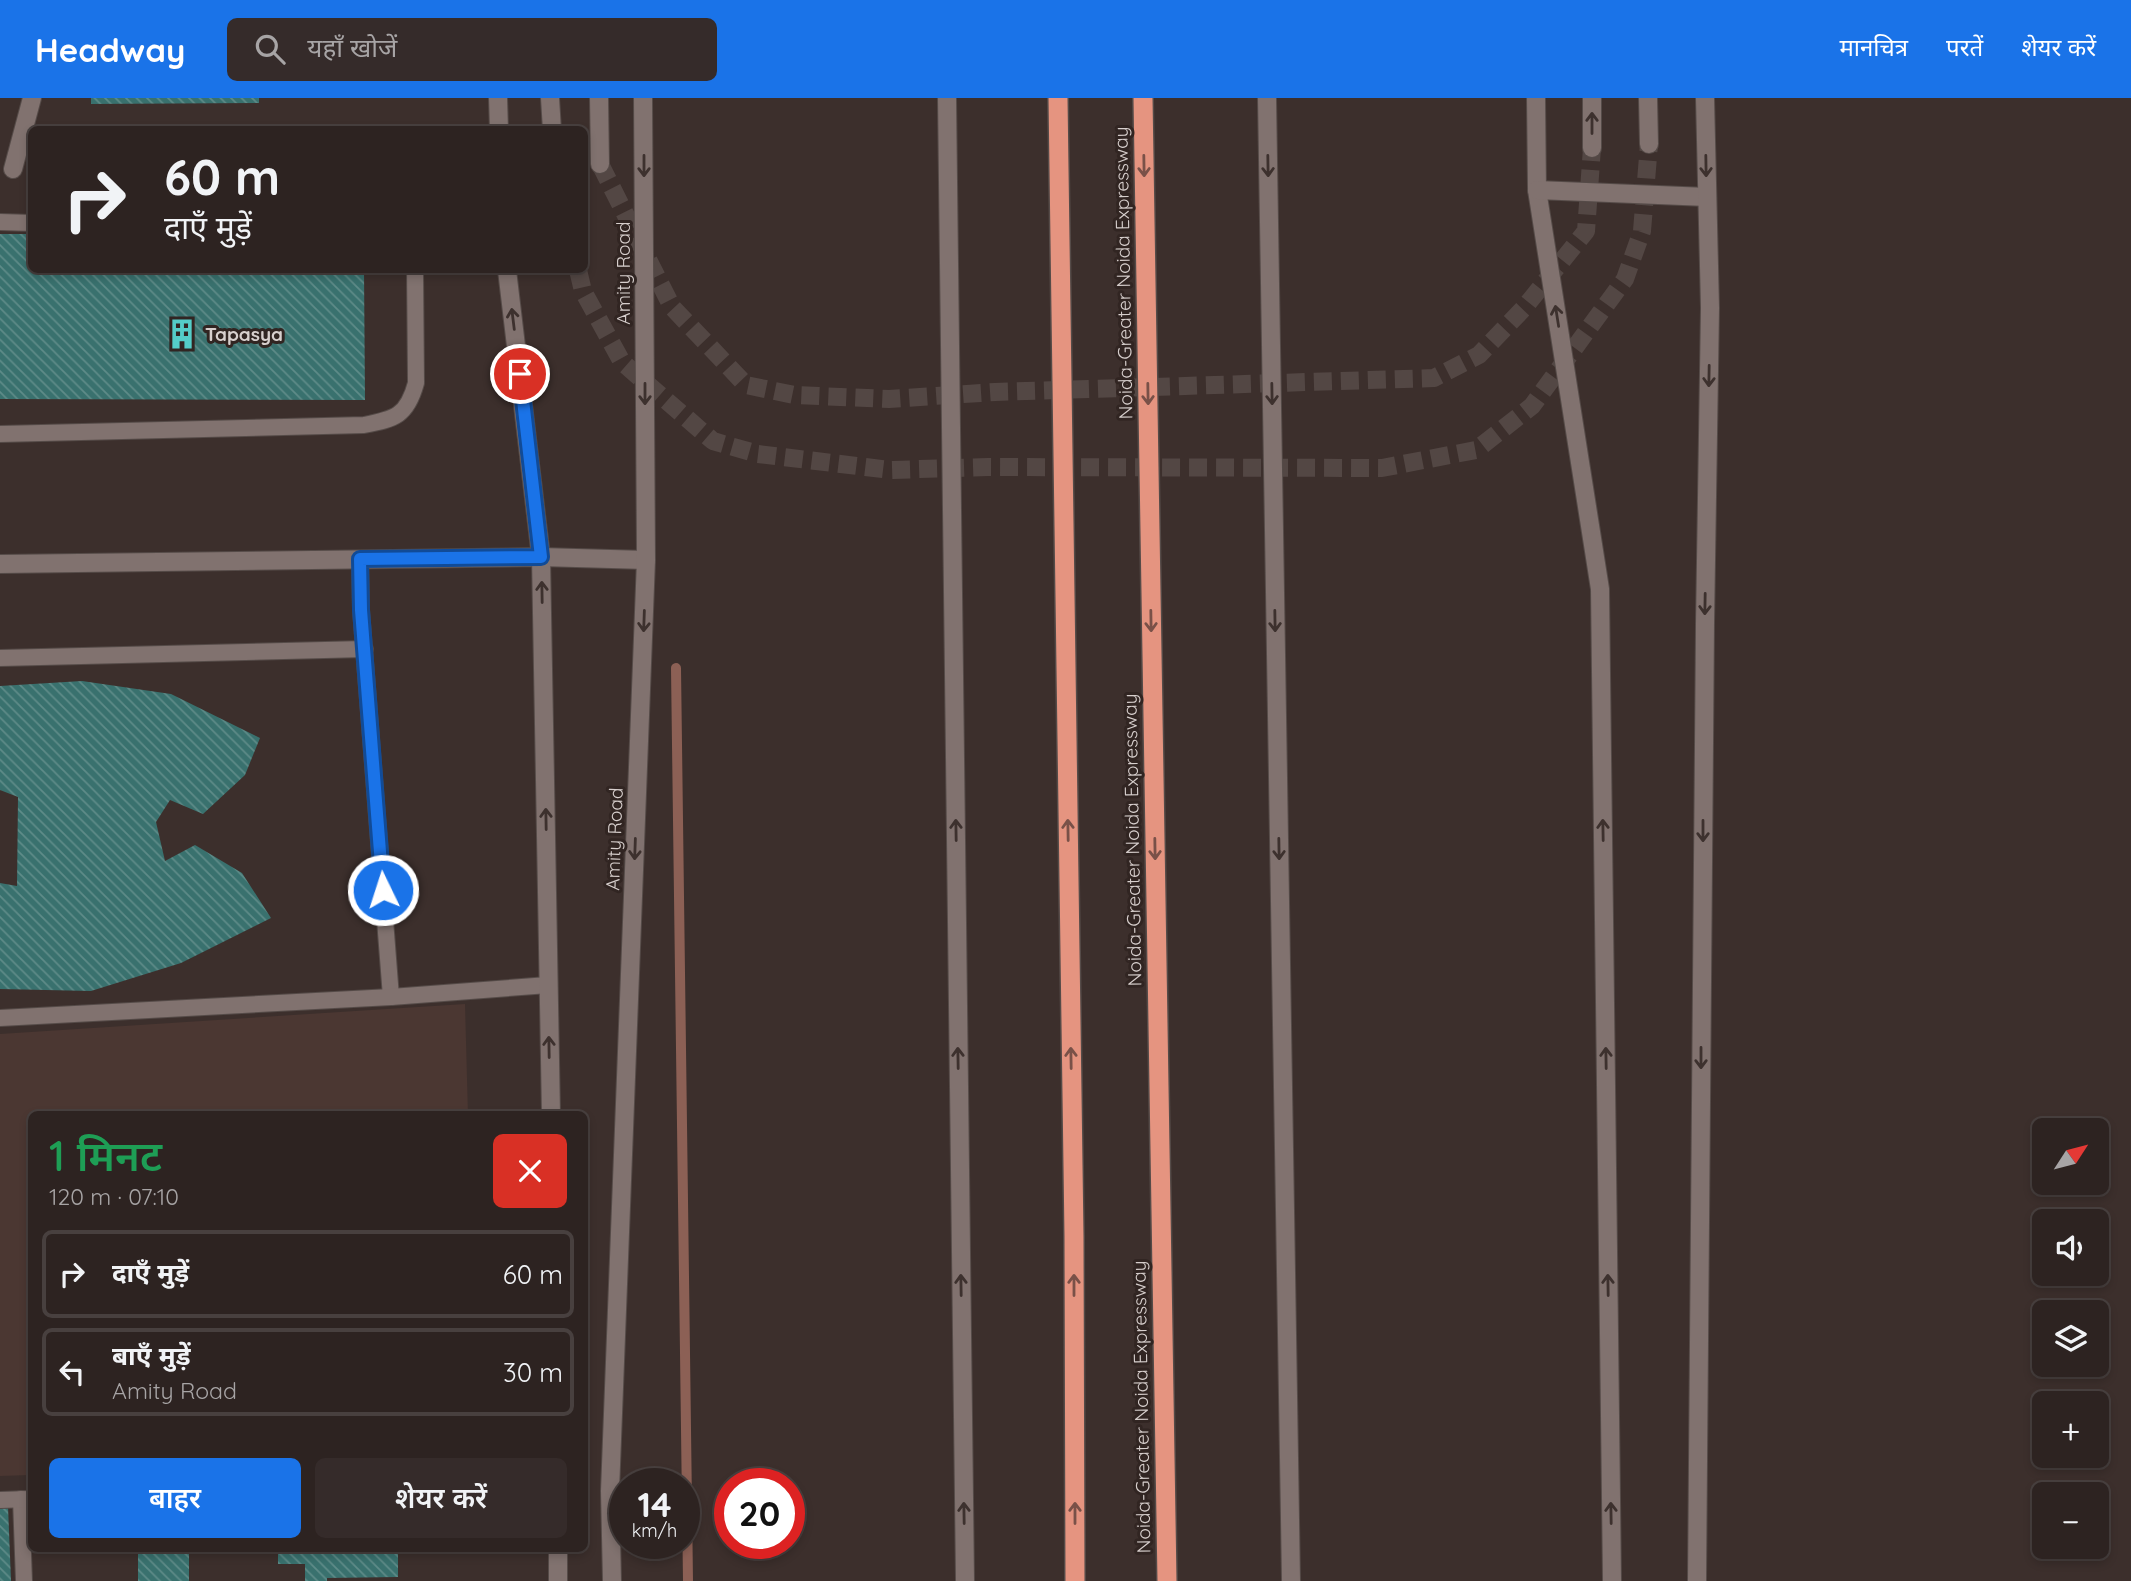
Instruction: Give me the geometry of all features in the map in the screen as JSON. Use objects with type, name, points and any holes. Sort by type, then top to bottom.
[{"type":"highway","points":[[1058,98],[1074,1236],[1075,1581]]},
{"type":"highway","name":"Noida-Greater Noida Expressway","points":[[1143,98],[1167,1581]]},
{"type":"street","points":[[13,169],[32,98]]},
{"type":"street","points":[[498,98],[499,126]]},
{"type":"street","points":[[550,98],[552,126]]},
{"type":"street","points":[[599,98],[600,164]]},
{"type":"street","name":"Amity Road","points":[[611,1581],[610,1491],[646,560],[643,98]]},
{"type":"street","points":[[947,98],[965,1581]]},
{"type":"street","points":[[1267,98],[1291,1581]]},
{"type":"street","points":[[1536,98],[1537,190],[1600,589],[1612,1581]]},
{"type":"street","points":[[1592,98],[1592,148]]},
{"type":"street","points":[[1648,98],[1648,144]]},
{"type":"street","points":[[1697,1581],[1710,308],[1704,98]]},
{"type":"street","points":[[1537,190],[1707,197]]},
{"type":"street","points":[[508,273],[541,557],[551,1111]]},
{"type":"street","points":[[0,564],[541,557],[646,560]]},
{"type":"street","points":[[558,1552],[558,1581]]},
{"type":"lane","points":[[0,222],[28,223]]},
{"type":"lane","points":[[0,434],[364,425],[400,415],[411,400],[416,383],[415,273]]},
{"type":"lane","points":[[360,559],[391,997]]},
{"type":"lane","points":[[0,658],[365,649]]},
{"type":"lane","points":[[0,1018],[391,997],[548,985]]},
{"type":"lane","points":[[0,1500],[26,1499],[24,1581]]},
{"type":"shaded area","points":[[465,1004],[468,1111],[28,1111],[28,1475],[0,1476],[0,1034]]},
{"type":"building","points":[[91,98],[259,98],[259,103],[91,104]]},
{"type":"building","name":"Tapasya","points":[[0,234],[28,234],[28,273],[364,273],[365,400],[0,399]]},
{"type":"building","points":[[82,681],[171,694],[260,738],[245,775],[203,814],[170,800],[156,822],[165,861],[195,845],[242,873],[271,918],[181,963],[91,991],[0,989],[0,883],[17,886],[18,797],[0,790],[0,686]]},
{"type":"building","points":[[0,1506],[8,1506],[11,1581],[0,1581]]},
{"type":"building","points":[[138,1552],[189,1552],[189,1581],[138,1581]]},
{"type":"building","points":[[278,1552],[398,1552],[398,1577],[305,1581],[305,1564],[278,1564]]},
{"type":"waterway","points":[[676,668],[688,1581]]},
{"type":"tunnel","points":[[579,273],[583,291],[622,362],[713,441],[758,454],[890,470],[988,467],[1382,468],[1476,450],[1532,406],[1625,279],[1642,231],[1649,144]]},
{"type":"tunnel","points":[[600,164],[672,307],[746,385],[794,395],[889,399],[995,392],[1434,378],[1479,355],[1524,308],[1586,231],[1592,148]]},
{"type":"place","name":"Tapasya","points":[[182,334]]},
{"type":"route","points":[[383,890],[361,610],[360,559],[541,557],[520,374]]}]
